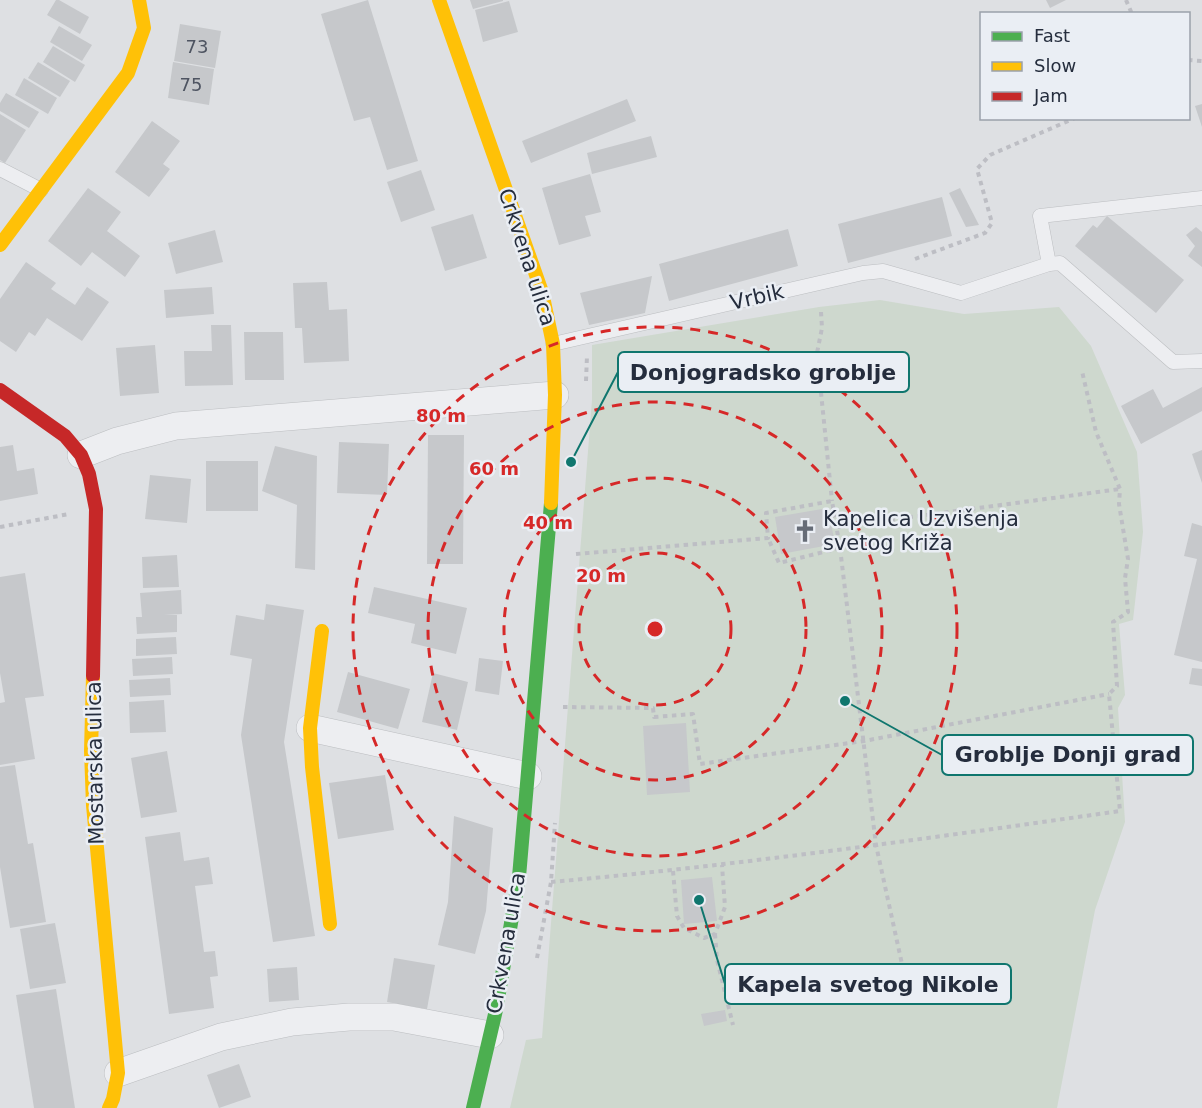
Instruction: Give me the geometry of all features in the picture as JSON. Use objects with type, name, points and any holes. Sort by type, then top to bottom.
[{"type":"street","points":[[0,245],[128,73],[144,27],[139,0]]},
{"type":"street","name":"Crkvena ulica","points":[[439,0],[542,292],[553,344],[555,395],[553,477],[519,877],[509,942],[473,1108]]},
{"type":"street","name":"Mostarska ulica","points":[[0,390],[67,438],[81,455],[90,477],[96,509],[91,751],[93,805],[118,1073],[110,1108]]},
{"type":"street","points":[[81,455],[117,441],[176,426],[555,395]]},
{"type":"street","points":[[322,631],[310,728],[312,767],[330,924]]},
{"type":"street","points":[[310,728],[528,776]]},
{"type":"street","points":[[118,1073],[221,1036],[292,1022],[349,1017],[394,1017],[490,1035]]},
{"type":"lane","points":[[0,169],[41,190]]},
{"type":"lane","points":[[1202,198],[1040,216],[1049,264],[1060,263],[1173,362],[1202,361]]},
{"type":"lane","name":"Vrbik","points":[[553,344],[862,273],[884,271],[961,293],[1049,264]]},
{"type":"path","points":[[884,271],[986,233],[992,223],[977,170],[990,155],[1070,120]]},
{"type":"path","points":[[821,312],[822,328],[817,353],[832,501],[840,548],[876,845],[902,964]]},
{"type":"path","points":[[534,705],[653,708],[654,717],[693,714],[700,764],[864,741],[1109,694],[1118,686],[1113,622],[1128,612],[1125,578],[1128,559],[1119,504],[1120,489],[1096,432],[1082,371]]},
{"type":"path","points":[[837,527],[1120,489]]},
{"type":"path","points":[[832,501],[766,513],[768,538],[779,562],[840,548]]},
{"type":"path","points":[[0,527],[96,509]]},
{"type":"path","points":[[575,554],[768,538]]},
{"type":"path","points":[[551,882],[722,865],[1120,811],[1109,694]]},
{"type":"path","points":[[722,865],[725,908],[715,934],[717,960],[728,1015],[733,1025]]},
{"type":"path","points":[[673,871],[677,916],[684,928],[704,938],[715,934]]},
{"type":"shaded area","points":[[880,300],[964,314],[1059,307],[1091,346],[1137,452],[1143,532],[1133,620],[1119,624],[1125,695],[1118,708],[1125,822],[1095,910],[1057,1108],[510,1108],[526,1040],[542,1038],[592,400],[592,345],[819,307]]},
{"type":"building","points":[[56,0],[89,17],[80,34],[47,15]]},
{"type":"building","points":[[368,0],[418,161],[387,170],[370,117],[354,121],[321,14]]},
{"type":"building","points":[[470,0],[503,0],[503,1],[473,9]]},
{"type":"building","points":[[1046,0],[1066,0],[1050,8]]},
{"type":"building","points":[[509,1],[518,32],[483,42],[475,10]]},
{"type":"building","points":[[180,24],[221,31],[215,68],[174,61]]},
{"type":"building","points":[[59,26],[92,45],[82,61],[50,42]]},
{"type":"building","points":[[53,46],[85,65],[75,82],[43,62]]},
{"type":"building","points":[[38,62],[70,81],[60,97],[28,78]]},
{"type":"building","points":[[173,62],[214,69],[209,105],[168,98]]},
{"type":"building","points":[[24,78],[57,98],[48,114],[15,95]]},
{"type":"building","points":[[6,93],[39,112],[29,128],[0,111],[0,103]]},
{"type":"building","points":[[627,99],[636,121],[531,163],[522,141]]},
{"type":"building","points":[[1202,104],[1202,127],[1195,106]]},
{"type":"building","points":[[0,114],[26,130],[5,163],[0,160]]},
{"type":"building","points":[[152,121],[180,141],[163,164],[170,169],[149,197],[115,172]]},
{"type":"building","points":[[651,136],[657,157],[592,174],[587,153]]},
{"type":"building","points":[[421,170],[435,210],[401,222],[387,182]]},
{"type":"building","points":[[590,174],[601,212],[585,216],[591,236],[559,245],[542,188]]},
{"type":"building","points":[[88,188],[121,212],[107,231],[140,256],[125,277],[92,252],[81,266],[48,241]]},
{"type":"building","points":[[960,188],[979,225],[966,227],[949,193]]},
{"type":"building","points":[[942,197],[952,236],[848,263],[838,224]]},
{"type":"building","points":[[473,214],[487,258],[445,271],[431,227]]},
{"type":"building","points":[[1107,216],[1184,280],[1156,313],[1075,246],[1093,225],[1097,228]]},
{"type":"building","points":[[1196,227],[1202,232],[1202,267],[1188,256],[1195,246],[1186,235]]},
{"type":"building","points":[[788,229],[798,266],[669,301],[659,264]]},
{"type":"building","points":[[215,230],[223,262],[176,274],[168,243]]},
{"type":"building","points":[[26,262],[56,283],[51,289],[75,305],[87,287],[109,302],[82,341],[47,318],[35,336],[29,332],[16,352],[0,341],[0,299]]},
{"type":"building","points":[[652,276],[645,313],[589,325],[580,293]]},
{"type":"building","points":[[327,282],[329,310],[347,309],[349,361],[304,363],[302,328],[295,328],[293,283]]},
{"type":"building","points":[[212,287],[214,314],[166,318],[164,290]]},
{"type":"building","points":[[211,325],[231,325],[233,385],[185,386],[184,351],[212,351]]},
{"type":"building","points":[[244,332],[283,332],[284,380],[245,380]]},
{"type":"building","points":[[155,345],[159,393],[120,396],[116,348]]},
{"type":"building","points":[[1202,387],[1202,411],[1141,444],[1121,406],[1153,389],[1163,408]]},
{"type":"building","points":[[428,435],[464,435],[463,564],[427,564]]},
{"type":"building","points":[[339,442],[389,444],[387,495],[337,493]]},
{"type":"building","points":[[13,445],[17,471],[34,468],[38,494],[0,501],[0,447]]},
{"type":"building","points":[[275,446],[317,456],[315,570],[295,568],[297,505],[262,491]]},
{"type":"building","points":[[1202,450],[1202,483],[1192,454]]},
{"type":"building","points":[[206,461],[258,461],[258,511],[206,511]]},
{"type":"building","points":[[150,475],[191,479],[187,523],[145,519]]},
{"type":"building","name":"Kapelica Uzvišenja svetog Križa","points":[[828,508],[835,544],[781,554],[775,517]]},
{"type":"building","points":[[1192,523],[1202,526],[1202,662],[1174,655],[1197,559],[1184,556]]},
{"type":"building","points":[[177,555],[179,587],[143,588],[142,557]]},
{"type":"building","points":[[25,573],[44,696],[25,698],[35,759],[0,765],[0,703],[5,702],[0,673],[0,577]]},
{"type":"building","points":[[374,587],[467,608],[456,654],[411,643],[415,624],[368,613]]},
{"type":"building","points":[[181,590],[182,614],[164,615],[177,615],[177,632],[137,634],[136,617],[142,617],[140,593]]},
{"type":"building","points":[[266,604],[304,610],[284,742],[315,936],[273,942],[241,735],[252,659],[230,655],[236,615],[264,620]]},
{"type":"building","points":[[176,637],[177,654],[136,656],[136,639]]},
{"type":"building","points":[[172,657],[173,674],[133,676],[132,659]]},
{"type":"building","points":[[479,658],[503,661],[499,695],[475,691]]},
{"type":"building","points":[[1192,668],[1202,669],[1202,686],[1189,684]]},
{"type":"building","points":[[348,672],[410,689],[398,729],[337,712]]},
{"type":"building","points":[[433,673],[468,682],[457,730],[422,722]]},
{"type":"building","points":[[170,678],[171,695],[130,697],[129,680]]},
{"type":"building","points":[[164,700],[166,732],[130,733],[129,702]]},
{"type":"building","points":[[686,723],[690,792],[647,795],[643,726]]},
{"type":"building","points":[[167,751],[177,812],[141,818],[131,758]]},
{"type":"building","points":[[15,765],[28,844],[33,843],[46,922],[10,928],[0,867],[0,767]]},
{"type":"building","points":[[385,775],[394,830],[338,839],[329,783]]},
{"type":"building","points":[[454,816],[493,828],[486,911],[475,954],[438,945],[448,902]]},
{"type":"building","points":[[180,832],[184,861],[209,857],[213,884],[195,886],[204,952],[215,951],[218,976],[210,977],[214,1008],[169,1014],[145,837]]},
{"type":"building","points":[[712,877],[717,921],[684,924],[681,880]]},
{"type":"building","points":[[55,923],[66,983],[30,989],[20,929]]},
{"type":"building","points":[[394,958],[435,965],[427,1009],[387,1002]]},
{"type":"building","points":[[297,967],[299,1000],[269,1002],[267,969]]},
{"type":"building","points":[[56,989],[75,1108],[34,1108],[16,995]]},
{"type":"building","points":[[725,1010],[727,1021],[704,1026],[701,1014]]},
{"type":"building","points":[[239,1064],[251,1097],[219,1108],[207,1075]]},
{"type":"traffic: fast","points":[[473,1108],[496,1010],[519,877],[551,503]]},
{"type":"traffic: slow","points":[[0,245],[128,73],[144,28],[139,0]]},
{"type":"traffic: slow","points":[[439,0],[542,292],[553,344],[555,395],[551,503]]},
{"type":"traffic: slow","points":[[322,631],[310,728],[312,767],[330,924]]},
{"type":"traffic: slow","points":[[93,676],[91,751],[93,805],[118,1073],[109,1108]]},
{"type":"traffic: jam","points":[[0,390],[65,436],[81,455],[89,474],[96,509],[93,676]]},
{"type":"place","name":"Donjogradsko groblje","points":[[571,462]]},
{"type":"place","name":"Kapelica Uzvišenja svetog Križa","points":[[805,531]]},
{"type":"place","name":"Groblje Donji grad","points":[[845,701]]},
{"type":"place","name":"Kapela svetog Nikole","points":[[699,900]]}]
